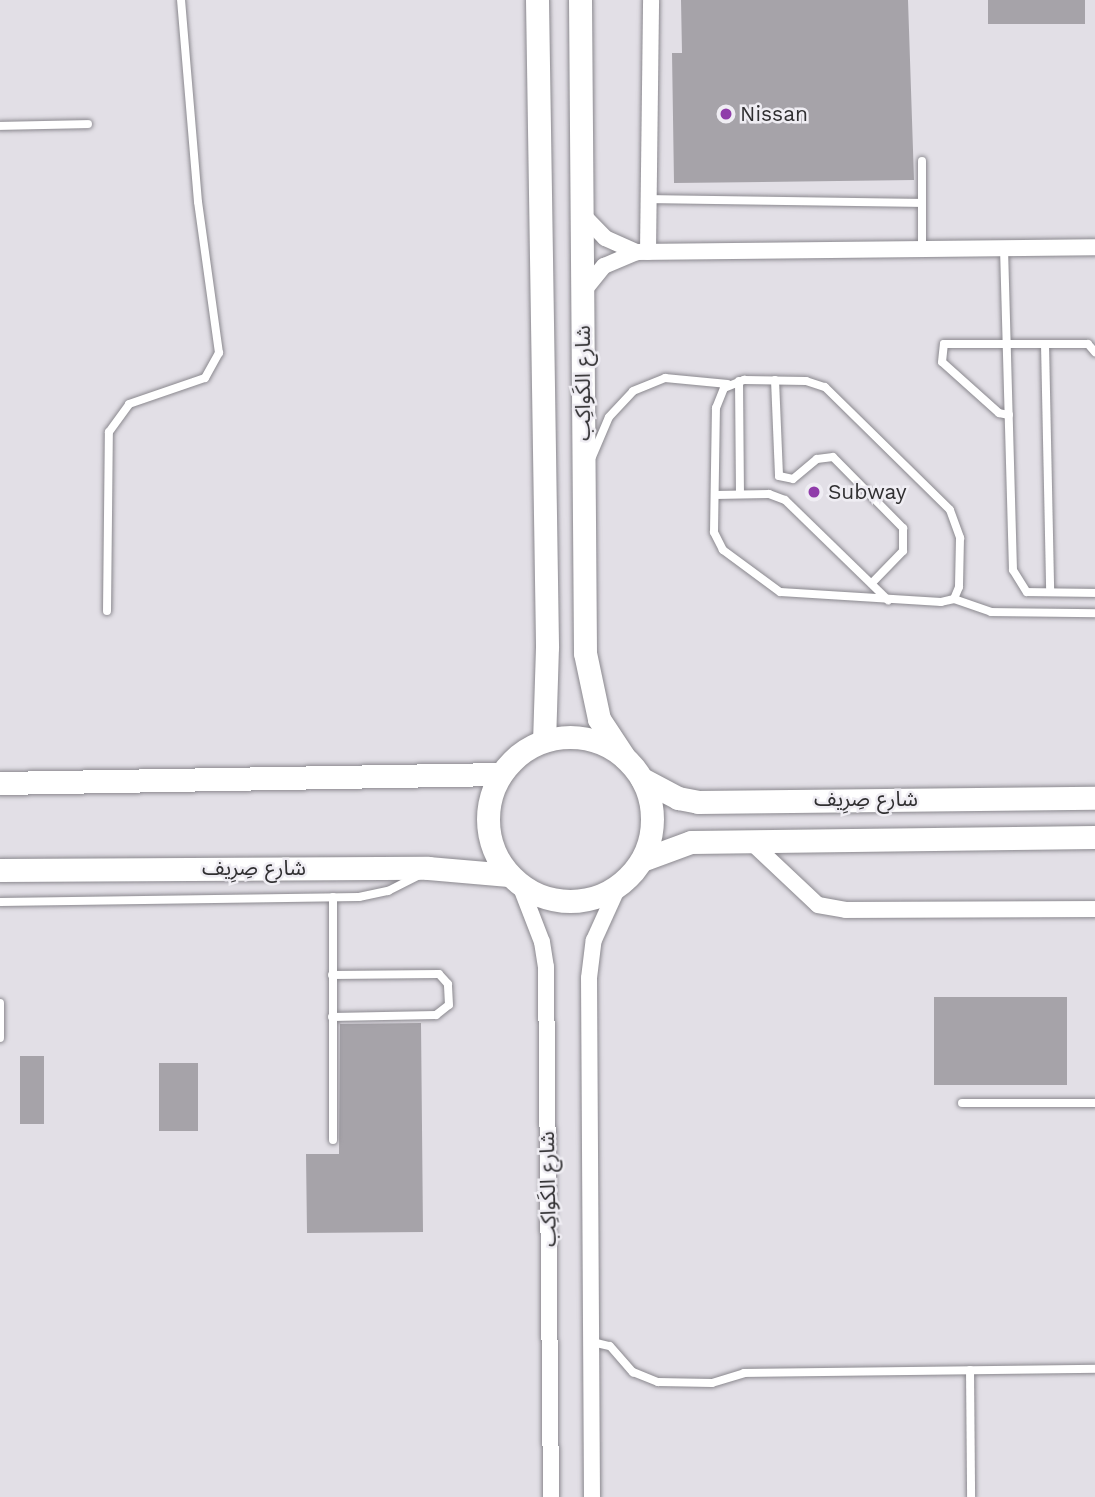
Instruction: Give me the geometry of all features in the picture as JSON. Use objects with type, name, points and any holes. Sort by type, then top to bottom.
[{"type":"main road","name":"شارع الكَواكِب","points":[[537,0],[547,659],[544,740]]},
{"type":"main road","name":"شارع الكَواكِب","points":[[580,0],[586,676],[599,719],[624,757]]},
{"type":"main road","points":[[586,738],[624,757],[642,779],[652,819],[642,860],[618,887],[586,901],[568,902],[543,897],[514,880],[496,857],[488,826],[491,793],[512,760],[544,740],[586,738]]},
{"type":"main road","points":[[0,783],[501,774]]},
{"type":"main road","name":"شارع صِرِيف","points":[[642,779],[678,798],[698,802],[1095,798]]},
{"type":"main road","name":"شارع صِرِيف","points":[[642,860],[678,845],[750,841],[1095,836]]},
{"type":"main road","name":"شارع صِرِيف","points":[[0,870],[428,868],[514,880]]},
{"type":"street","points":[[643,252],[649,199],[651,0]]},
{"type":"street","points":[[581,213],[606,238],[643,252]]},
{"type":"street","points":[[582,293],[604,266],[643,252],[1095,247]]},
{"type":"street","points":[[750,841],[818,905],[846,910],[1095,909]]},
{"type":"street","name":"شارع الكَواكِب","points":[[514,880],[542,942],[546,967],[551,1497]]},
{"type":"street","name":"شارع الكَواكِب","points":[[592,1497],[589,978],[594,940],[618,887]]},
{"type":"lane","points":[[107,611],[108,432],[129,404],[205,379],[219,353],[198,202],[181,0]]},
{"type":"lane","points":[[0,126],[88,124]]},
{"type":"lane","points":[[922,161],[922,249]]},
{"type":"lane","points":[[649,199],[922,204]]},
{"type":"lane","points":[[1004,248],[1013,570],[1018,585],[1027,592],[1095,593]]},
{"type":"lane","points":[[1009,415],[999,413],[942,362],[940,351],[944,344],[1088,344],[1095,352]]},
{"type":"lane","points":[[1045,344],[1049,592]]},
{"type":"lane","points":[[583,476],[609,417],[633,391],[665,378],[728,384],[739,381],[806,381],[825,387],[950,510],[960,538],[959,587],[954,599]]},
{"type":"lane","points":[[775,380],[779,476],[793,480],[817,459],[833,457],[902,528],[903,551],[872,583]]},
{"type":"lane","points":[[739,381],[740,494]]},
{"type":"lane","points":[[728,384],[720,392],[716,408],[714,532],[719,545],[772,589],[796,595],[888,600],[954,599],[991,612],[1095,613]]},
{"type":"lane","points":[[715,495],[740,494],[785,499],[888,600]]},
{"type":"lane","points":[[0,901],[333,897],[388,891],[428,868]]},
{"type":"lane","points":[[333,897],[333,1140]]},
{"type":"lane","points":[[332,975],[439,974],[448,984],[449,1004],[436,1015],[332,1017]]},
{"type":"lane","points":[[0,1003],[0,1038]]},
{"type":"lane","points":[[962,1103],[1095,1103]]},
{"type":"lane","points":[[592,1342],[610,1346],[633,1372],[658,1382],[712,1383],[744,1373],[1095,1369]]},
{"type":"lane","points":[[970,1370],[971,1497]]},
{"type":"building","points":[[681,0],[908,0],[914,180],[674,183],[672,53],[682,53]]},
{"type":"building","points":[[988,0],[1085,0],[1085,24],[988,24]]},
{"type":"building","points":[[934,997],[1067,997],[1067,1085],[934,1085]]},
{"type":"building","points":[[421,1023],[423,1232],[307,1233],[306,1154],[339,1154],[340,1024]]},
{"type":"building","points":[[20,1056],[44,1056],[44,1124],[20,1124]]},
{"type":"building","points":[[159,1063],[198,1063],[198,1131],[159,1131]]},
{"type":"place","name":"Nissan","points":[[726,114]]},
{"type":"place","name":"Subway","points":[[814,492]]}]
